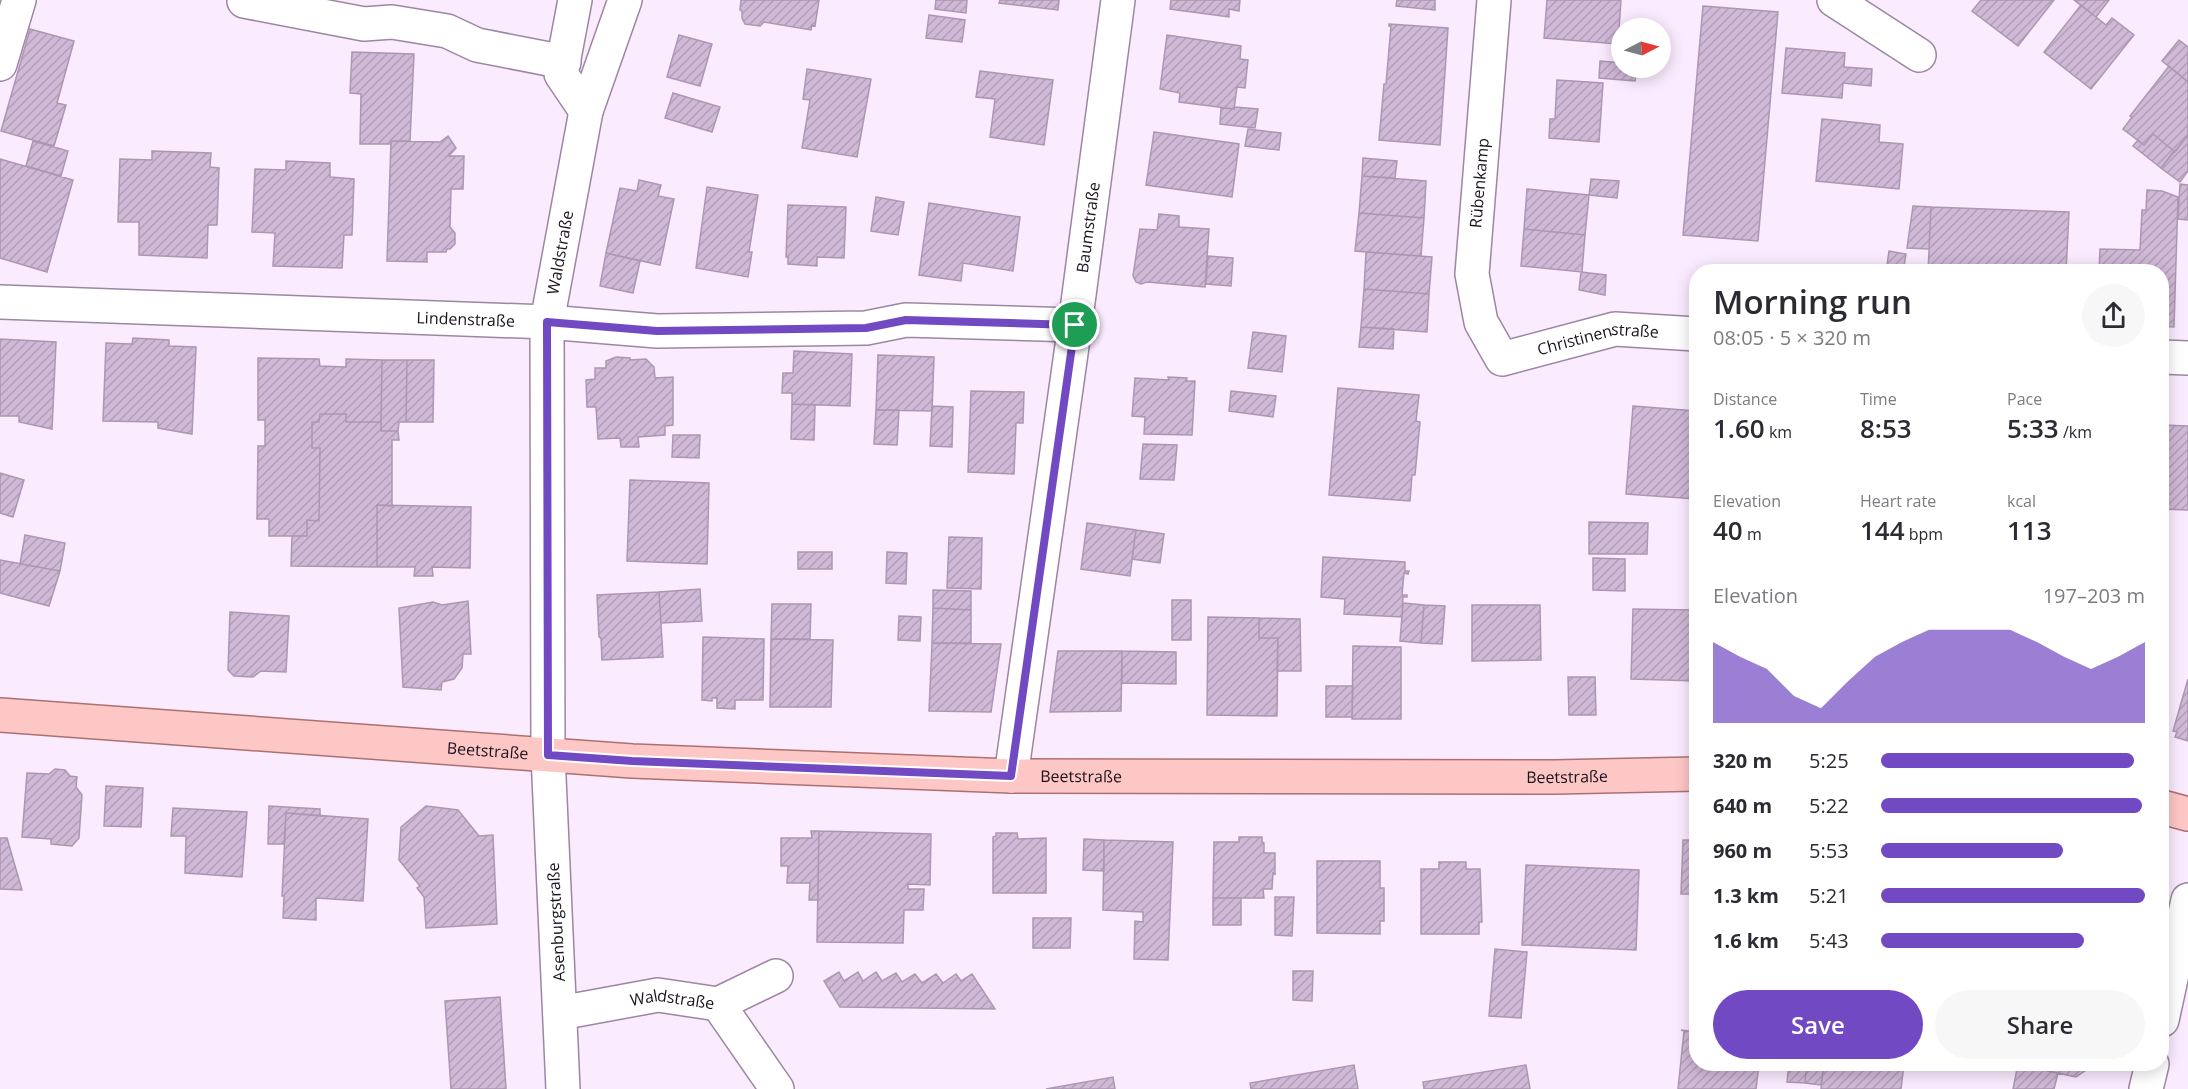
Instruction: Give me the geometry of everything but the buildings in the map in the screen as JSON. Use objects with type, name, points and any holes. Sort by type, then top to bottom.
[{"type":"main road","name":"Beetstraße","points":[[0,715],[453,746],[632,761],[1011,776],[1555,777],[1689,774]]},
{"type":"main road","points":[[2169,809],[2188,814]]},
{"type":"street","points":[[0,64],[19,0]]},
{"type":"street","points":[[575,0],[561,75],[586,111]]},
{"type":"street","name":"Waldstraße","points":[[548,755],[547,322],[586,111],[625,0]]},
{"type":"street","name":"Baumstraße","points":[[1011,776],[1118,0]]},
{"type":"street","name":"Rübenkamp","points":[[1494,0],[1472,274],[1481,322],[1502,359]]},
{"type":"street","points":[[1834,0],[1918,55]]},
{"type":"street","points":[[244,1],[364,24],[392,22],[447,31],[477,45],[564,62]]},
{"type":"street","name":"Lindenstraße","points":[[0,302],[547,322],[657,331],[866,328],[906,320],[1075,325]]},
{"type":"street","name":"Christinenstraße","points":[[1502,359],[1616,329],[1689,334]]},
{"type":"street","points":[[2169,357],[2188,358]]},
{"type":"street","name":"Asenburgstraße","points":[[548,755],[563,1089]]},
{"type":"street","points":[[2169,988],[2188,900]]},
{"type":"street","points":[[718,1004],[776,976]]},
{"type":"street","name":"Waldstraße","points":[[560,1013],[658,995],[718,1004],[777,1089]]},
{"type":"street","points":[[2146,1089],[2150,1071]]},
{"type":"route","points":[[906,320],[1075,325],[1011,776],[632,761],[548,755],[547,322],[657,331],[866,328],[906,320]]}]
